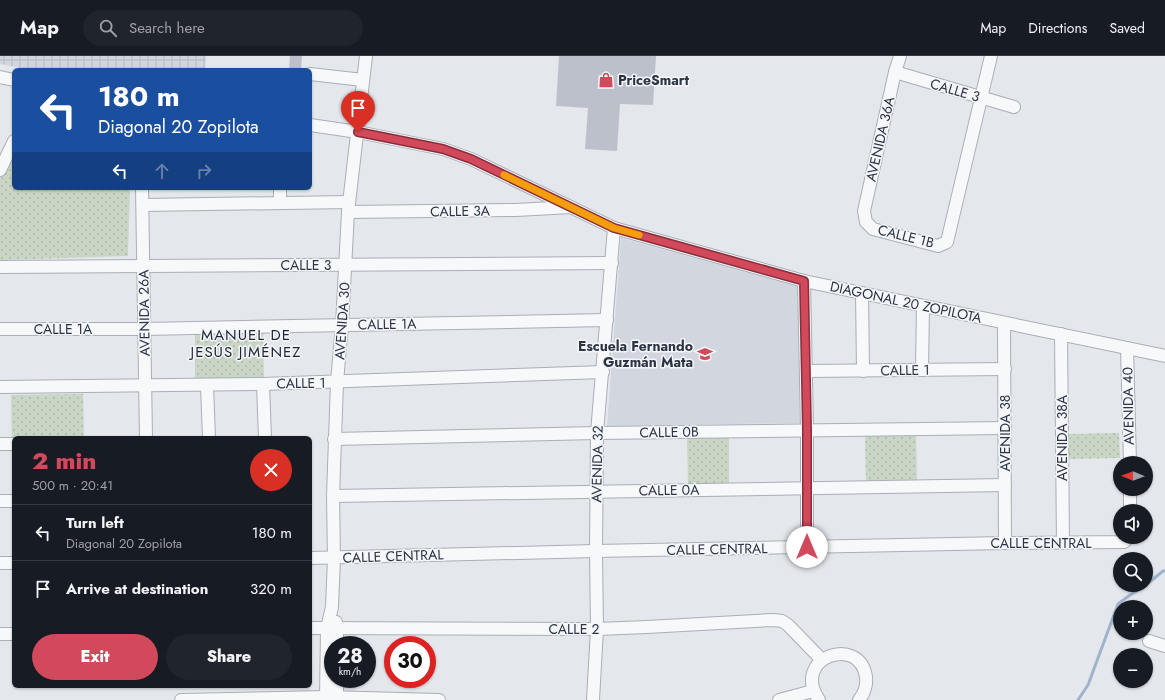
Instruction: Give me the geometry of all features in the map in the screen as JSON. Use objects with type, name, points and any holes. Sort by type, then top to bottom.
[{"type":"street","name":"AVENIDA 30","points":[[332,699],[332,607],[334,558],[333,496],[337,382],[342,325],[348,207],[366,56]]},
{"type":"street","name":"AVENIDA 36A","points":[[866,222],[864,211],[895,72],[900,56]]},
{"type":"street","points":[[982,98],[991,56]]},
{"type":"street","name":"CALLE 3","points":[[895,72],[1014,107]]},
{"type":"street","points":[[312,74],[363,80]]},
{"type":"street","points":[[0,77],[12,80]]},
{"type":"street","name":"CALLE 1B","points":[[866,222],[873,229],[938,246],[947,242],[982,98]]},
{"type":"street","name":"DIAGONAL 20 ZOPILOTA","points":[[312,125],[358,132],[443,149],[471,159],[614,228],[804,281],[1165,356]]},
{"type":"street","points":[[0,170],[12,145]]},
{"type":"street","name":"AVENIDA 26A","points":[[142,190],[146,436]]},
{"type":"street","points":[[280,190],[280,202]]},
{"type":"street","name":"CALLE 3A","points":[[143,205],[280,202],[348,207],[516,210],[572,207]]},
{"type":"street","name":"AVENIDA 32","points":[[593,700],[597,629],[597,433],[614,228]]},
{"type":"street","name":"CALLE 3","points":[[0,267],[612,264]]},
{"type":"street","points":[[804,281],[807,430],[807,547]]},
{"type":"street","points":[[862,293],[863,371]]},
{"type":"street","points":[[922,370],[923,306]]},
{"type":"street","name":"CALLE 1A","points":[[0,329],[144,329],[607,320]]},
{"type":"street","name":"AVENIDA 38","points":[[1004,323],[1005,543]]},
{"type":"street","name":"AVENIDA 38A","points":[[1062,334],[1063,543]]},
{"type":"street","name":"AVENIDA 40","points":[[1127,348],[1130,456]]},
{"type":"street","name":"CALLE 1","points":[[806,371],[1005,369]]},
{"type":"street","name":"CALLE 1","points":[[0,387],[263,384],[602,372]]},
{"type":"street","points":[[263,384],[265,436]]},
{"type":"street","points":[[207,385],[209,436]]},
{"type":"street","name":"CALLE 0B","points":[[334,439],[597,433],[1005,428]]},
{"type":"street","points":[[0,444],[12,444]]},
{"type":"street","name":"CALLE 0A","points":[[333,496],[1005,485]]},
{"type":"street","points":[[0,501],[12,501]]},
{"type":"street","name":"CALLE CENTRAL","points":[[312,558],[596,551],[1063,543],[1113,540]]},
{"type":"street","points":[[0,563],[12,563]]},
{"type":"street","name":"CALLE 2","points":[[312,628],[597,629],[647,628],[782,620],[822,660]]},
{"type":"street","name":"AVENIDA 30","points":[[332,628],[334,636]]},
{"type":"street","points":[[0,634],[12,634]]},
{"type":"street","points":[[1149,641],[1165,646]]},
{"type":"street","points":[[779,700],[816,695],[811,682],[812,674],[816,666],[829,655],[838,654],[855,658],[865,673],[865,690],[858,700]]},
{"type":"street","points":[[332,699],[335,688]]},
{"type":"street","points":[[180,700],[439,700]]},
{"type":"shaded area","points":[[0,56],[206,56],[205,68],[21,68],[0,64]]},
{"type":"shaded area","name":"Escuela Fernando Guzmán Mata","points":[[621,238],[797,286],[800,423],[607,426]]},
{"type":"green space","points":[[12,155],[12,190],[130,190],[128,256],[0,260],[0,179]]},
{"type":"green space","points":[[263,331],[264,380],[195,382],[195,332]]},
{"type":"green space","points":[[83,394],[84,436],[12,436],[12,442],[11,395]]},
{"type":"green space","points":[[916,433],[917,481],[866,482],[865,434]]},
{"type":"green space","points":[[1119,433],[1120,456],[1113,456],[1113,458],[1068,459],[1068,434]]},
{"type":"green space","points":[[687,437],[729,437],[729,485],[688,485]]},
{"type":"building","points":[[290,56],[302,56],[301,68],[289,68]]},
{"type":"building","name":"PriceSmart","points":[[559,56],[656,56],[653,105],[620,104],[617,151],[585,149],[588,108],[556,106]]},
{"type":"waterway","points":[[1153,579],[1165,571]]},
{"type":"waterway","points":[[1078,700],[1088,685],[1118,604],[1135,592]]},
{"type":"slow traffic","points":[[504,175],[614,228],[639,235]]},
{"type":"place","name":"PriceSmart","points":[[606,80]]},
{"type":"place","name":"Escuela Fernando Guzmán Mata","points":[[705,354]]},
{"type":"district","name":"MANUEL DE JESÚS JIMÉNEZ","points":[[246,344]]},
{"type":"route","points":[[358,132],[406,140],[443,149],[471,159],[614,228],[804,281],[807,430],[807,547]]}]
